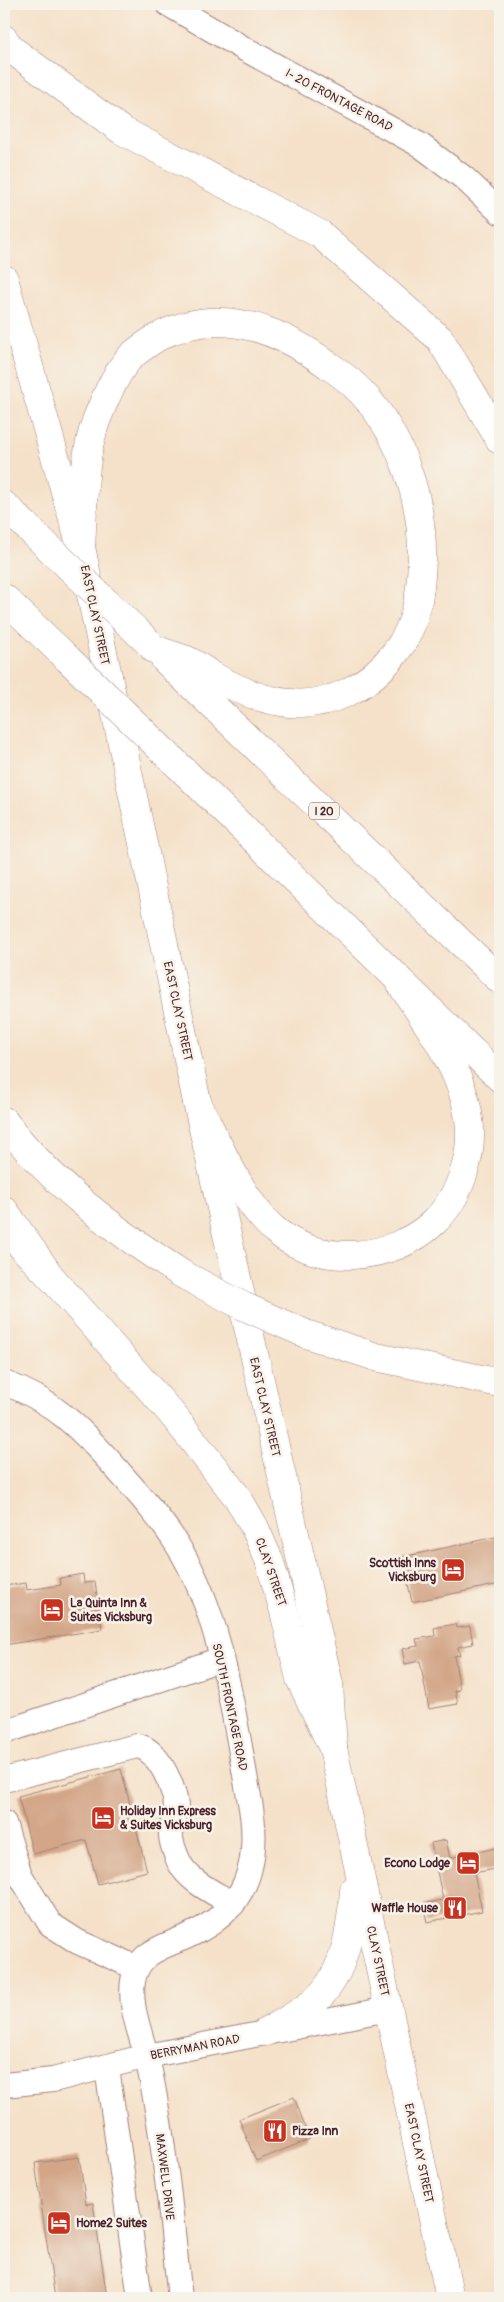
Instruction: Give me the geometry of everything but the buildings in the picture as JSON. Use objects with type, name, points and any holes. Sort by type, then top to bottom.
[{"type":"main road","points":[[4,39],[11,49],[121,130],[320,234],[440,339],[500,440]]},
{"type":"main road","name":"EAST CLAY STREET","points":[[4,279],[81,546],[197,1102],[329,1684],[333,1748]]},
{"type":"main road","points":[[81,546],[87,463],[95,424],[105,399],[126,361],[146,344],[170,331],[189,324],[210,322],[234,322],[258,327],[312,353],[340,373],[363,393],[382,419],[413,484],[422,548],[422,577],[418,607],[405,638],[384,667],[364,683],[343,695],[325,701],[289,704],[241,690],[189,661],[151,646]]},
{"type":"main road","name":"I 20","points":[[4,505],[500,980]]},
{"type":"main road","points":[[4,598],[500,1078]]},
{"type":"main road","points":[[197,1102],[237,1178],[259,1213],[276,1231],[290,1240],[319,1252],[341,1255],[368,1254],[392,1247],[416,1236],[434,1222],[450,1201],[462,1178],[469,1150],[469,1119],[459,1083],[441,1046],[395,975]]},
{"type":"main road","points":[[4,1121],[46,1169],[135,1244],[182,1274],[243,1306],[306,1334],[376,1357],[500,1382]]},
{"type":"main road","name":"CLAY STREET","points":[[4,1210],[50,1276],[172,1414],[238,1498],[254,1528],[269,1560],[284,1611],[300,1679],[333,1748],[388,2008]]},
{"type":"main road","points":[[4,1228],[50,1276]]},
{"type":"main road","points":[[266,2032],[318,1998],[332,1980],[342,1958],[352,1921],[356,1862]]},
{"type":"main road","name":"EAST CLAY STREET","points":[[388,2008],[450,2298]]},
{"type":"street","name":"I- 20 FRONTAGE ROAD","points":[[168,4],[236,44],[420,145],[464,178],[500,212]]},
{"type":"street","name":"SOUTH FRONTAGE ROAD","points":[[4,1383],[44,1400],[79,1430],[102,1453],[160,1521],[177,1545],[199,1586],[212,1620],[221,1659],[255,1829],[252,1866],[247,1881],[233,1904],[216,1921],[205,1928],[152,1950],[137,1968]]},
{"type":"street","points":[[4,1732],[221,1659]]},
{"type":"street","points":[[4,1780],[137,1746],[145,1747],[153,1753],[169,1778],[177,1810],[170,1834],[179,1861],[185,1871],[207,1889],[233,1904]]},
{"type":"street","points":[[4,1823],[20,1875],[50,1924],[78,1942],[137,1968],[133,1981],[134,2009],[147,2056]]},
{"type":"street","name":"BERRYMAN ROAD","points":[[4,2084],[53,2080],[107,2068],[147,2056],[388,2008]]},
{"type":"street","name":"MAXWELL DRIVE","points":[[147,2056],[157,2112],[180,2298]]},
{"type":"street","points":[[107,2068],[140,2298]]},
{"type":"place","name":"Scottish Inns Vicksburg","points":[[453,1570]]},
{"type":"place","name":"La Quinta Inn & Suites Vicksburg","points":[[52,1610]]},
{"type":"place","name":"Holiday Inn Express & Suites Vicksburg","points":[[103,1818]]},
{"type":"place","name":"Econo Lodge","points":[[468,1863]]},
{"type":"place","name":"Waffle House","points":[[455,1908]]},
{"type":"place","name":"Pizza Inn","points":[[275,2131]]},
{"type":"place","name":"Home2 Suites","points":[[59,2223]]}]
